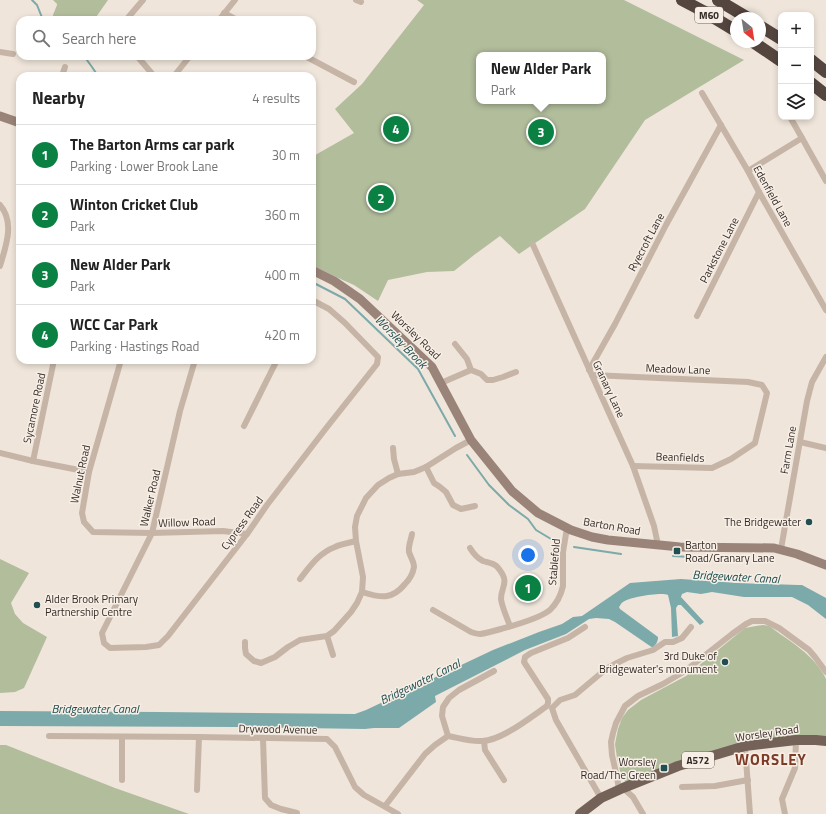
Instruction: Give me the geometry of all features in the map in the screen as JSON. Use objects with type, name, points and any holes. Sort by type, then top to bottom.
[{"type":"highway","name":"M60","points":[[682,0],[730,27]]},
{"type":"highway","name":"M60","points":[[718,0],[738,12]]},
{"type":"highway","points":[[766,30],[778,37]]},
{"type":"highway","points":[[762,48],[778,59]]},
{"type":"highway","points":[[814,62],[826,72]]},
{"type":"highway","points":[[812,84],[826,95]]},
{"type":"main road","points":[[0,116],[16,122]]},
{"type":"main road","name":"Worsley Road","points":[[316,272],[334,281],[360,298],[432,367],[440,382]]},
{"type":"main road","name":"Barton Road","points":[[440,382],[471,440],[512,491],[538,513],[567,528],[592,537],[615,541],[698,548],[781,549],[826,565]]},
{"type":"main road","name":"Worsley Road","points":[[580,814],[601,798],[621,789],[678,766],[745,746],[796,740],[826,741]]},
{"type":"street","points":[[129,16],[143,0]]},
{"type":"street","points":[[222,16],[235,0]]},
{"type":"street","points":[[224,13],[230,16]]},
{"type":"street","points":[[0,52],[13,54]]},
{"type":"street","points":[[140,60],[151,72]]},
{"type":"street","points":[[177,72],[187,60]]},
{"type":"street","points":[[313,60],[354,82]]},
{"type":"street","points":[[63,72],[65,67]]},
{"type":"street","name":"Edenfield Lane","points":[[702,93],[748,171],[826,310]]},
{"type":"street","points":[[792,120],[826,181]]},
{"type":"street","name":"Ryecroft Lane","points":[[590,372],[666,225],[721,125]]},
{"type":"street","points":[[748,171],[802,138]]},
{"type":"street","name":"Parkstone Lane","points":[[697,316],[759,192]]},
{"type":"street","points":[[0,266],[7,243],[9,227],[6,214],[1,207]]},
{"type":"street","name":"Granary Lane","points":[[533,245],[633,466],[654,526],[658,545]]},
{"type":"street","name":"Cypress Road","points":[[102,633],[104,643],[110,648],[146,647],[158,645],[168,636],[247,534],[267,505],[377,364],[378,357],[345,323],[329,309],[316,302]]},
{"type":"street","points":[[455,344],[467,359],[470,370]]},
{"type":"street","name":"Farm Lane","points":[[781,549],[812,382],[826,357]]},
{"type":"street","name":"Sycamore Road","points":[[33,461],[53,364]]},
{"type":"street","name":"Walnut Road","points":[[120,364],[89,472],[82,513],[84,522],[93,532],[152,533]]},
{"type":"street","name":"Walker Road","points":[[102,633],[152,533],[180,411],[193,364]]},
{"type":"street","points":[[244,426],[274,364]]},
{"type":"street","points":[[440,382],[470,370],[481,374],[487,380],[503,378],[516,372]]},
{"type":"street","name":"Meadow Lane","points":[[590,372],[748,382],[762,385]]},
{"type":"street","name":"Beanfields","points":[[633,466],[712,468],[731,459],[755,443],[767,393],[762,385]]},
{"type":"street","points":[[245,642],[246,654],[254,661],[261,663],[275,658],[288,647],[300,640],[327,636],[334,631],[351,612],[362,592],[363,577],[356,541],[355,527],[357,516],[366,498],[389,478],[398,474],[414,472],[426,467],[471,440]]},
{"type":"street","points":[[800,442],[826,448]]},
{"type":"street","points":[[393,448],[398,474]]},
{"type":"street","points":[[0,453],[89,472]]},
{"type":"street","points":[[426,467],[434,483],[446,492],[453,505],[461,509],[475,506]]},
{"type":"street","name":"Stablefold","points":[[433,610],[471,632],[482,634],[534,618],[550,610],[559,599],[562,586],[567,528]]},
{"type":"street","name":"Willow Road","points":[[152,533],[223,531],[247,534]]},
{"type":"street","points":[[362,592],[374,596],[386,597],[400,590],[408,581],[414,569],[414,562],[410,554],[409,547],[412,534]]},
{"type":"street","points":[[300,578],[315,560],[325,552],[336,546],[356,541]]},
{"type":"street","points":[[470,548],[474,555],[484,562],[494,564],[502,573],[505,584],[501,600],[510,626]]},
{"type":"street","points":[[643,814],[633,797],[621,789],[612,755],[611,742],[616,723],[626,706],[638,696],[685,671],[732,634],[746,624],[752,622],[765,621],[779,628],[809,650],[816,657],[826,672]]},
{"type":"street","points":[[385,806],[425,754],[448,736],[484,742],[506,733],[547,706],[548,699],[524,662],[525,657],[531,653],[568,638],[585,627]]},
{"type":"street","points":[[601,798],[556,720],[552,708],[560,700],[575,695],[606,669],[627,658],[653,650],[665,642],[673,642],[682,638],[691,627]]},
{"type":"street","points":[[327,636],[333,655]]},
{"type":"street","points":[[448,736],[442,716],[443,707],[449,698],[460,690],[494,671]]},
{"type":"street","name":"Drywood Avenue","points":[[49,736],[327,739],[335,747],[355,788],[364,795],[398,814]]},
{"type":"street","points":[[122,737],[122,780]]},
{"type":"street","points":[[197,790],[199,737]]},
{"type":"street","points":[[263,739],[265,798],[271,805],[297,813]]},
{"type":"street","points":[[785,814],[782,799],[795,768],[796,740]]},
{"type":"street","points":[[484,742],[485,750],[504,780]]},
{"type":"street","points":[[745,746],[750,814]]},
{"type":"street","points":[[682,787],[715,786],[748,780]]},
{"type":"green space","points":[[53,0],[108,0],[97,16],[53,16],[57,4]]},
{"type":"green space","points":[[417,0],[624,0],[744,60],[645,120],[585,209],[519,254],[500,236],[454,271],[427,272],[388,280],[378,301],[354,285],[316,267],[316,155],[354,133],[335,109],[362,84],[424,5]]},
{"type":"green space","points":[[0,559],[29,573],[11,603],[15,614],[23,623],[47,637],[24,688],[15,692],[0,693]]},
{"type":"green space","points":[[763,625],[769,626],[801,649],[821,670],[826,679],[826,738],[797,736],[625,782],[620,771],[615,744],[622,718],[628,710],[641,700],[686,676],[745,628]]},
{"type":"green space","points":[[0,745],[6,745],[115,788],[189,814],[0,814]]},
{"type":"water","points":[[681,579],[737,583],[802,585],[826,598],[826,619],[808,605],[792,597],[744,597],[712,592],[701,594],[687,592],[682,594],[681,597],[704,622],[700,625],[681,605],[678,605],[676,608],[678,636],[672,637],[671,608],[668,595],[664,594],[632,598],[622,602],[619,607],[658,637],[653,648],[609,619],[589,619],[566,634],[525,650],[435,696],[436,702],[399,728],[0,726],[0,711],[355,714],[493,650],[562,624],[573,617],[582,616],[630,583]]},
{"type":"waterway","name":"Worsley Brook","points":[[32,0],[37,5],[41,16]]},
{"type":"waterway","name":"Worsley Brook","points":[[87,60],[95,72]]},
{"type":"waterway","name":"Worsley Brook","points":[[316,284],[345,299],[418,369],[455,436]]},
{"type":"waterway","name":"Worsley Brook","points":[[467,455],[489,485],[509,505],[528,519],[536,530],[556,542]]},
{"type":"waterway","name":"Worsley Brook","points":[[574,547],[621,554]]},
{"type":"waterway","points":[[673,556],[690,557]]},
{"type":"place","name":"WCC Car Park","points":[[396,129]]},
{"type":"place","name":"New Alder Park","points":[[541,132]]},
{"type":"place","name":"Winton Cricket Club","points":[[381,198]]},
{"type":"place","name":"The Bridgewater","points":[[809,522]]},
{"type":"place","name":"Barton Road/Granary Lane","points":[[677,551]]},
{"type":"place","name":"The Barton Arms car park","points":[[528,588]]},
{"type":"place","name":"Alder Brook Primary Partnership Centre","points":[[37,605]]},
{"type":"place","name":"3rd Duke of Bridgewater's monument","points":[[725,662]]},
{"type":"place","name":"Worsley Road/The Green","points":[[664,768]]},
{"type":"district","name":"WORSLEY","points":[[771,760]]},
{"type":"water label","name":"Bridgewater Canal","points":[[736,577]]},
{"type":"water label","name":"Bridgewater Canal","points":[[420,682]]},
{"type":"water label","name":"Bridgewater Canal","points":[[95,709]]}]
